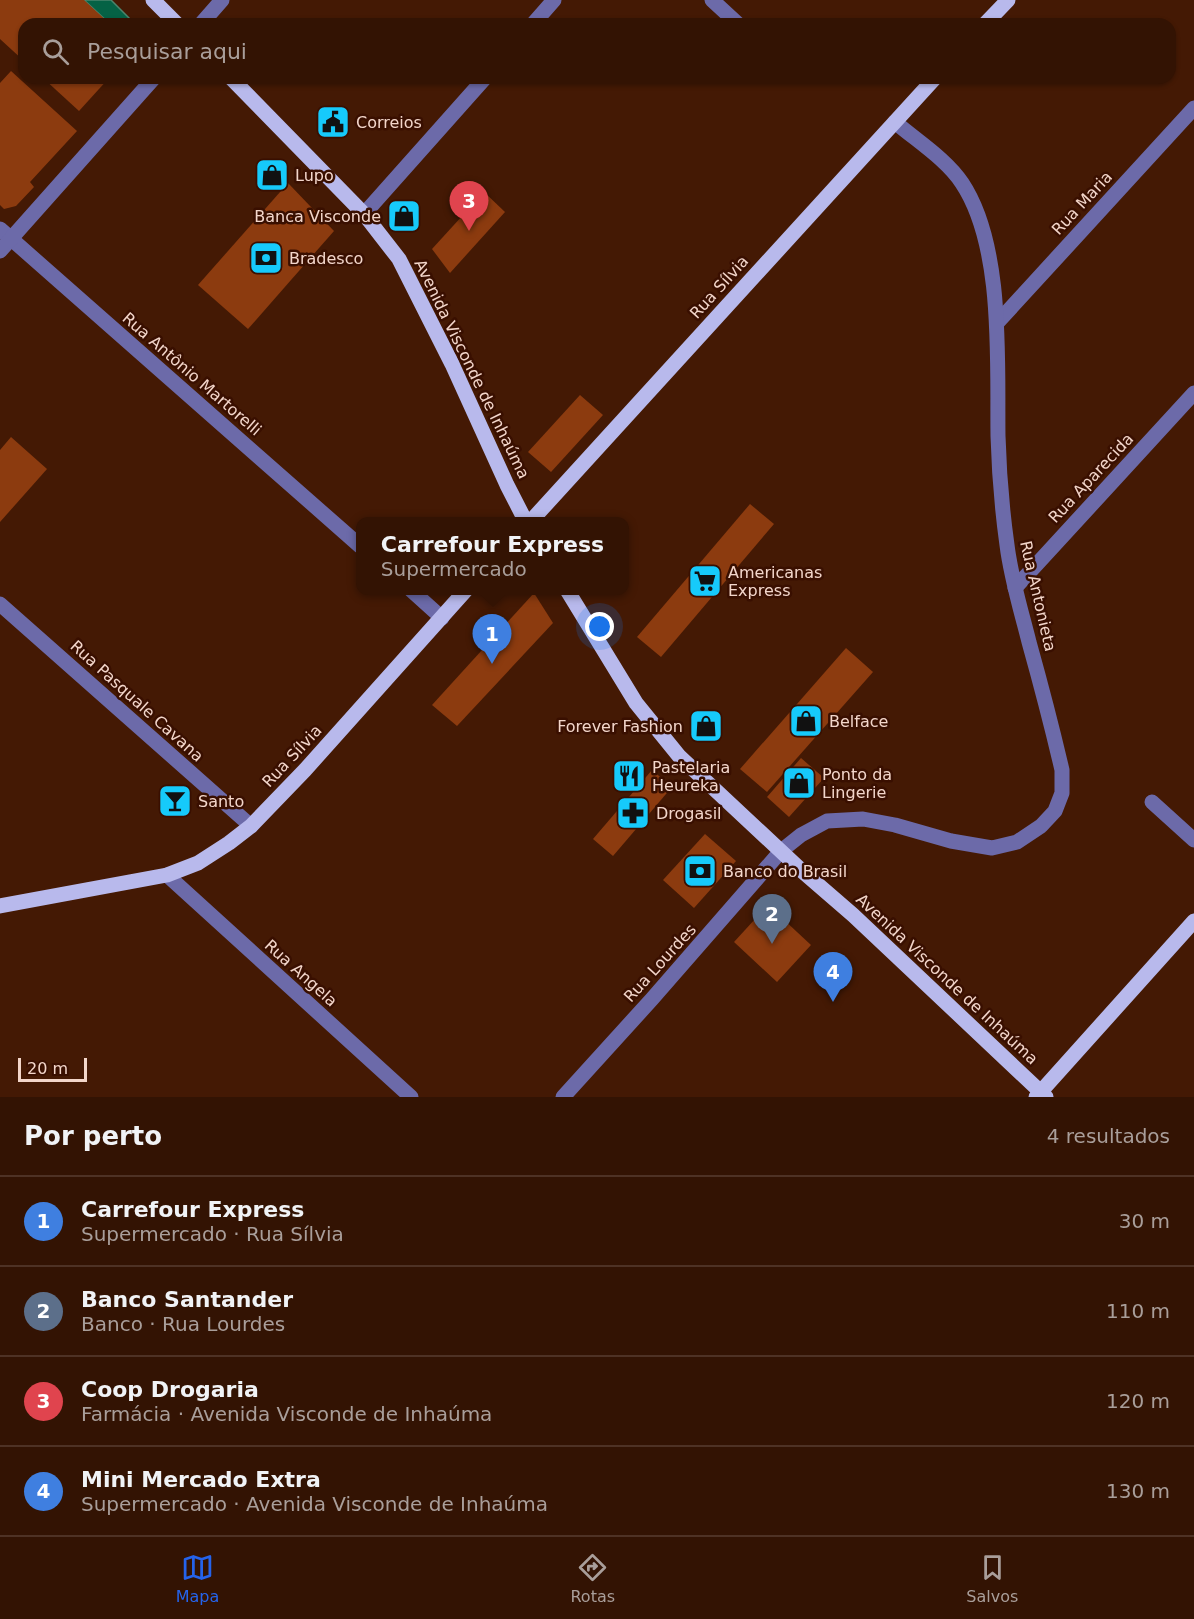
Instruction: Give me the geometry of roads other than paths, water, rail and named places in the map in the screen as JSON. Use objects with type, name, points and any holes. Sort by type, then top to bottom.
[{"type":"main road","points":[[153,0],[171,18]]},
{"type":"main road","points":[[991,18],[1008,0]]},
{"type":"main road","name":"Avenida Visconde de Inhaúma","points":[[237,84],[364,214],[399,259],[452,364],[507,485],[525,517]]},
{"type":"main road","name":"Rua Sílvia","points":[[533,517],[930,84]]},
{"type":"main road","name":"Rua Sílvia","points":[[0,906],[167,875],[206,858],[251,826],[305,770],[462,595]]},
{"type":"main road","name":"Avenida Visconde de Inhaúma","points":[[569,595],[623,684],[654,728],[687,763],[853,915],[1041,1095]]},
{"type":"main road","points":[[1041,1095],[1194,921]]},
{"type":"street","points":[[206,18],[222,0]]},
{"type":"street","points":[[538,18],[554,0]]},
{"type":"street","points":[[712,0],[732,18]]},
{"type":"street","points":[[0,251],[6,234],[148,84]]},
{"type":"street","points":[[364,214],[480,84]]},
{"type":"street","name":"Rua Maria","points":[[997,323],[1194,108]]},
{"type":"street","name":"Rua Antonieta","points":[[781,851],[801,835],[827,820],[863,819],[895,825],[951,841],[992,848],[1017,842],[1041,826],[1055,811],[1062,793],[1062,770],[1015,588],[1007,544],[999,440],[997,323],[983,230],[972,201],[961,181],[895,122]]},
{"type":"street","name":"Rua Antônio Martorelli","points":[[6,234],[356,542]]},
{"type":"street","name":"Rua Aparecida","points":[[1015,588],[1194,393]]},
{"type":"street","points":[[416,595],[442,618]]},
{"type":"street","name":"Rua Pasquale Cavana","points":[[0,604],[251,826]]},
{"type":"street","points":[[1152,802],[1194,840]]},
{"type":"street","name":"Rua Lourdes","points":[[563,1097],[781,851]]},
{"type":"street","name":"Rua Angela","points":[[167,875],[411,1097]]},
{"type":"place","name":"Correios","points":[[333,122]]},
{"type":"place","name":"Lupo","points":[[272,175]]},
{"type":"place","name":"Banca Visconde","points":[[404,216]]},
{"type":"place","name":"Coop Drogaria","points":[[469,231]]},
{"type":"place","name":"Bradesco","points":[[266,258]]},
{"type":"place","name":"Americanas Express","points":[[705,581]]},
{"type":"place","name":"Carrefour Express","points":[[492,664]]},
{"type":"place","name":"Belface","points":[[806,721]]},
{"type":"place","name":"Forever Fashion","points":[[706,726]]},
{"type":"place","name":"Pastelaria Heureka","points":[[629,776]]},
{"type":"place","name":"Ponto da Lingerie","points":[[799,783]]},
{"type":"place","name":"Santo","points":[[175,801]]},
{"type":"place","name":"Drogasil","points":[[633,813]]},
{"type":"place","name":"Banco do Brasil","points":[[700,871]]},
{"type":"place","name":"Banco Santander","points":[[772,944]]},
{"type":"place","name":"Mini Mercado Extra","points":[[833,1002]]}]
